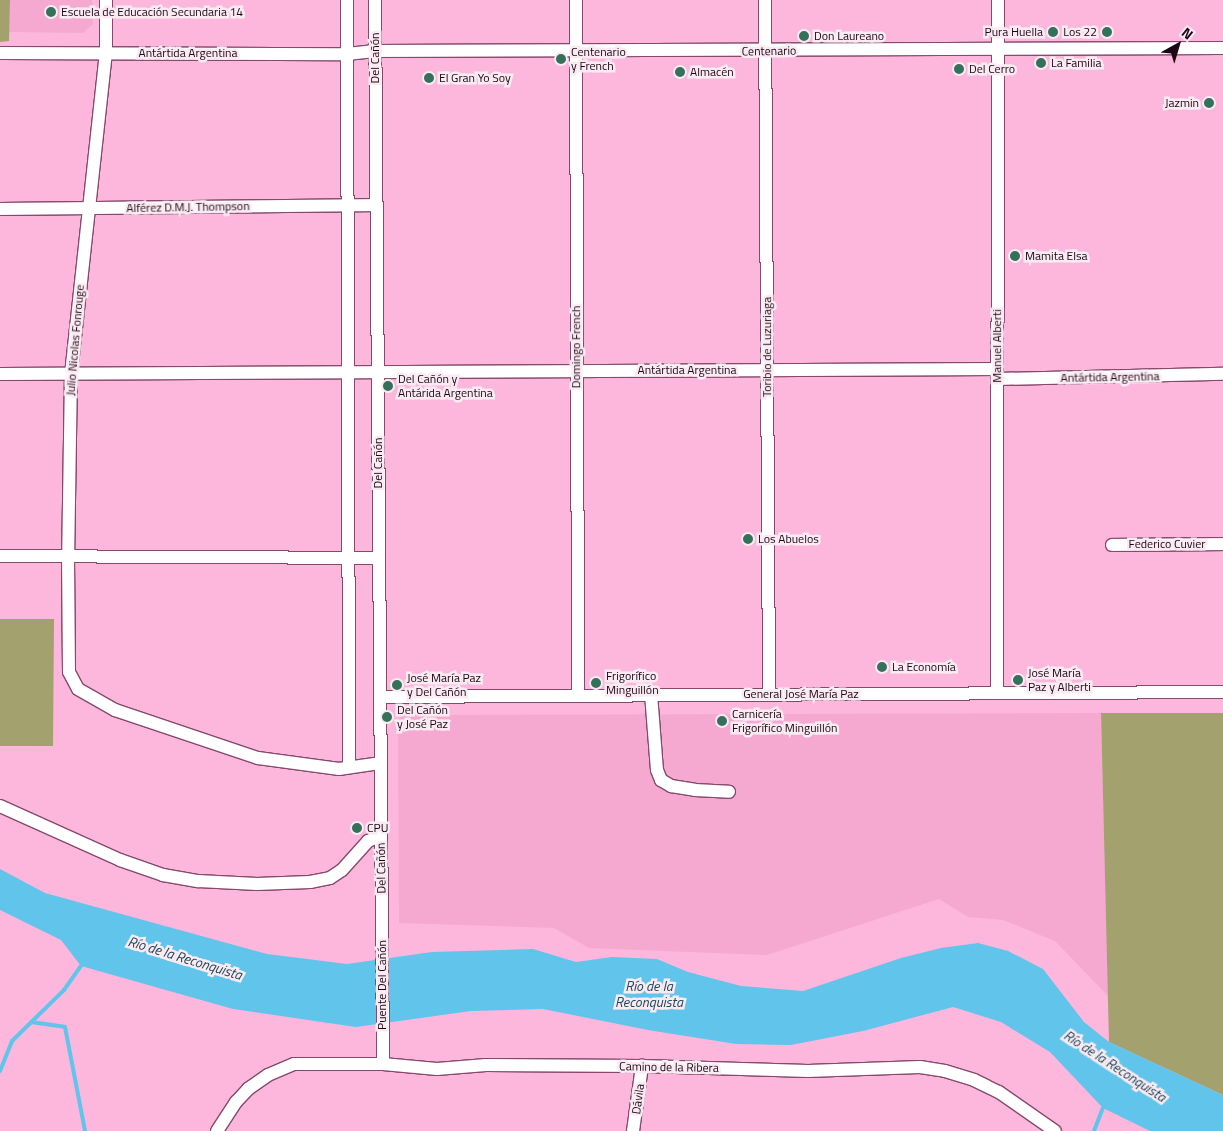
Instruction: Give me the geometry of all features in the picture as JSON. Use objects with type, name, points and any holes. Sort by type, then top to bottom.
[{"type":"street","name":"Julio Nicolas Fonrouge","points":[[106,0],[106,52],[70,374],[68,662],[72,681],[78,689],[88,696],[115,710],[258,758],[339,769],[349,766]]},
{"type":"street","points":[[347,0],[349,766],[380,762]]},
{"type":"street","name":"Del Cañón","points":[[375,0],[382,927]]},
{"type":"street","name":"Domingo French","points":[[576,0],[578,694]]},
{"type":"street","name":"Toribio de Luzuriaga","points":[[766,0],[769,694]]},
{"type":"street","name":"Manuel Alberti","points":[[997,693],[998,0]]},
{"type":"street","name":"Centenario","points":[[375,51],[575,52],[1223,48]]},
{"type":"street","name":"Antártida Argentina","points":[[0,53],[347,54],[375,51]]},
{"type":"street","name":"Alférez D.M.J. Thompson","points":[[0,209],[376,205]]},
{"type":"street","name":"Antártida Argentina","points":[[0,374],[767,370],[997,374],[1223,374]]},
{"type":"street","name":"Federico Cuvier","points":[[1112,545],[1223,544]]},
{"type":"street","points":[[0,556],[378,558]]},
{"type":"street","name":"General José María Paz","points":[[380,697],[578,694],[1223,692]]},
{"type":"street","points":[[651,694],[657,770],[661,780],[671,786],[695,790],[729,792]]},
{"type":"street","points":[[0,806],[120,860],[163,875],[198,881],[257,884],[310,882],[330,878],[342,870],[368,841],[380,836]]},
{"type":"street","name":"Puente Del Cañón","points":[[382,927],[383,1064]]},
{"type":"street","name":"Camino de la Ribera","points":[[218,1131],[236,1102],[248,1089],[268,1075],[294,1064],[383,1064],[437,1069],[486,1065],[642,1066],[808,1071],[920,1067],[945,1071],[974,1080],[1000,1092],[1055,1131]]},
{"type":"street","name":"Dávila","points":[[633,1131],[642,1066]]},
{"type":"shaded area","points":[[0,0],[10,0],[9,41],[0,42]]},
{"type":"shaded area","name":"Escuela de Educación Secundaria 14","points":[[10,0],[92,0],[93,24],[83,33],[9,32]]},
{"type":"shaded area","points":[[0,619],[54,619],[53,746],[0,746]]},
{"type":"shaded area","points":[[1101,713],[1108,996],[1055,941],[1003,920],[968,917],[939,899],[767,955],[589,948],[554,928],[399,923],[398,720],[402,715]]},
{"type":"shaded area","points":[[1101,713],[1223,713],[1223,1095],[1109,1042]]},
{"type":"water","name":"Río de la Reconquista","points":[[0,869],[45,893],[267,954],[347,964],[432,952],[533,949],[576,962],[612,957],[657,959],[688,972],[741,986],[803,991],[901,958],[941,948],[978,943],[1008,951],[1043,969],[1084,1022],[1109,1042],[1223,1095],[1223,1131],[1150,1131],[1103,1108],[1050,1052],[1001,1022],[953,1007],[863,1031],[791,1045],[736,1044],[648,1030],[543,1009],[471,1011],[356,1027],[233,1009],[81,966],[61,940],[0,910]]},
{"type":"waterway","points":[[0,1071],[12,1041],[64,990],[82,964]]},
{"type":"waterway","points":[[31,1022],[65,1027],[85,1131]]},
{"type":"waterway","points":[[1094,1131],[1103,1108]]},
{"type":"place","name":"Escuela de Educación Secundaria 14","points":[[51,12]]},
{"type":"place","name":"Pura Huella","points":[[1053,32]]},
{"type":"place","name":"Los 22","points":[[1107,32]]},
{"type":"place","name":"Don Laureano","points":[[804,36]]},
{"type":"place","name":"Centenario y French","points":[[561,59]]},
{"type":"place","name":"La Familia","points":[[1041,63]]},
{"type":"place","name":"Del Cerro","points":[[959,69]]},
{"type":"place","name":"Almacén","points":[[680,72]]},
{"type":"place","name":"El Gran Yo Soy","points":[[429,78]]},
{"type":"place","name":"Jazmin","points":[[1209,103]]},
{"type":"place","name":"Mamita Elsa","points":[[1015,256]]},
{"type":"place","name":"Del Cañón y Antárida Argentina","points":[[388,386]]},
{"type":"place","name":"Los Abuelos","points":[[748,539]]},
{"type":"place","name":"La Economía","points":[[882,667]]},
{"type":"place","name":"José María Paz y Alberti","points":[[1018,680]]},
{"type":"place","name":"Frigorífico Minguillón","points":[[596,683]]},
{"type":"place","name":"José María Paz y Del Cañón","points":[[397,685]]},
{"type":"place","name":"Del Cañón y José Paz","points":[[387,717]]},
{"type":"place","name":"Carnicería Frigorífico Minguillón","points":[[722,721]]},
{"type":"place","name":"CPU","points":[[357,828]]}]
